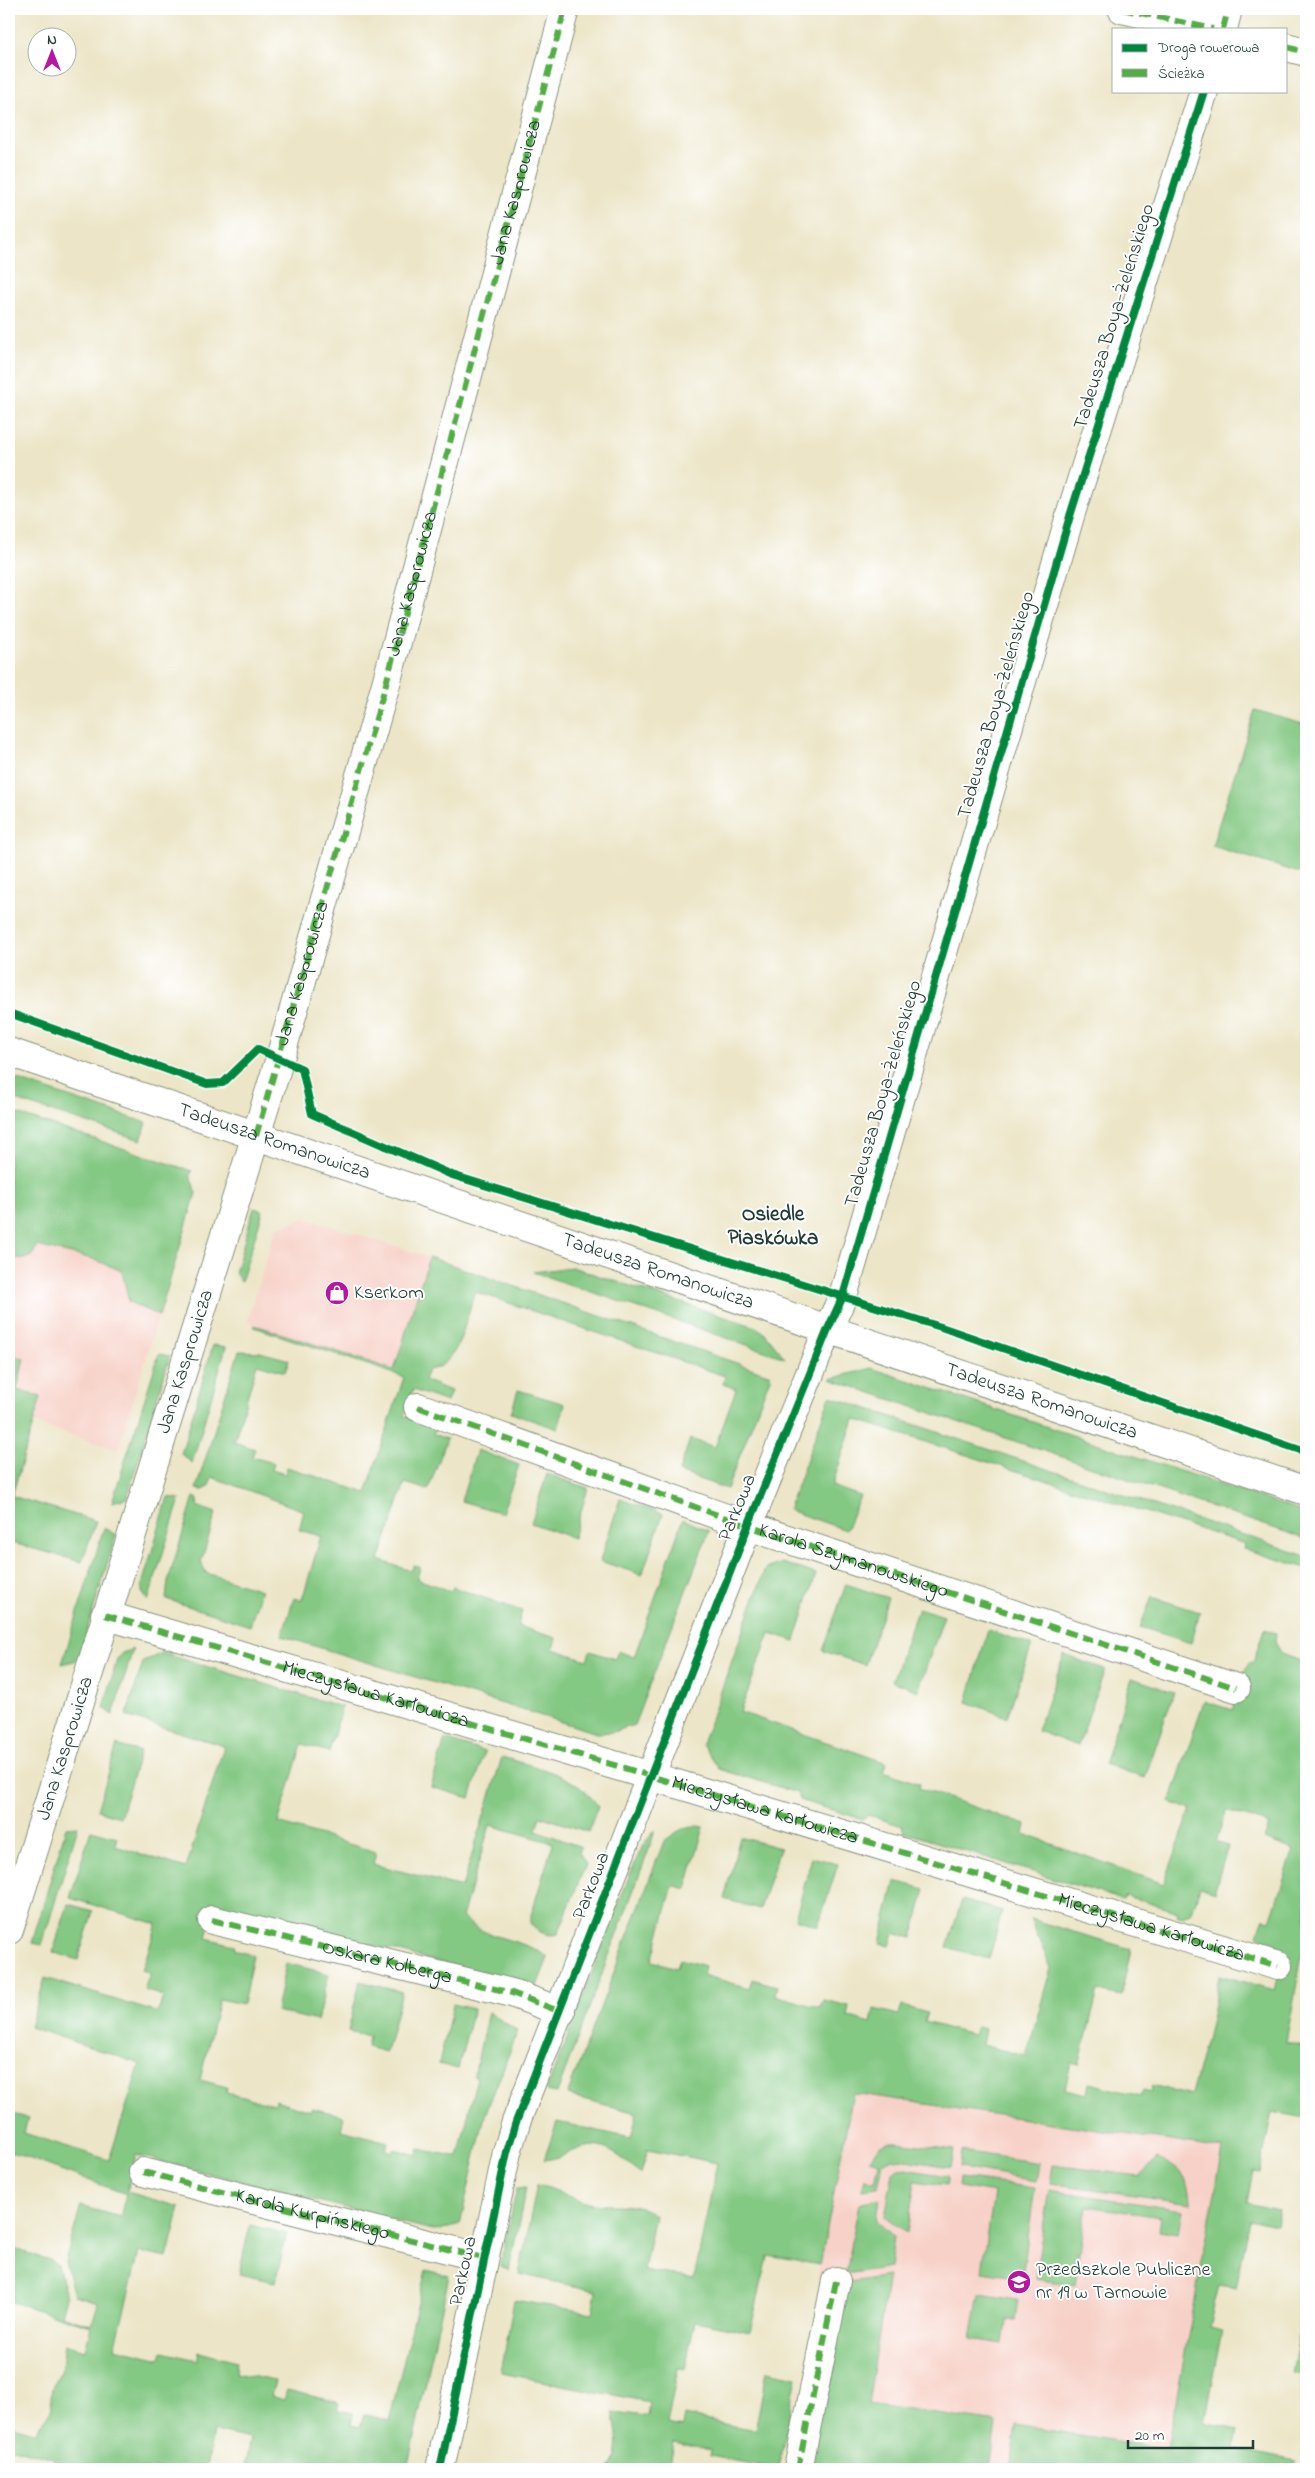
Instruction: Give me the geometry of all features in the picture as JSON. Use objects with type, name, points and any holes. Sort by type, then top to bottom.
[{"type":"street","name":"Jana Kasprowicza","points":[[9,1930],[105,1615],[256,1136],[387,680],[565,9]]},
{"type":"street","points":[[1122,9],[1208,28]]},
{"type":"street","points":[[1223,28],[1228,9]]},
{"type":"street","points":[[1288,48],[1306,52]]},
{"type":"street","name":"Tadeusza Boya-Żeleńskiego","points":[[828,1329],[843,1296],[1070,516],[1204,92]]},
{"type":"street","name":"Tadeusza Romanowicza","points":[[9,1052],[1306,1491]]},
{"type":"street","name":"Parkowa","points":[[440,2469],[483,2258],[507,2152],[516,2122],[561,2012],[748,1526],[828,1329]]},
{"type":"street","name":"Karola Szymanowskiego","points":[[418,1407],[748,1526],[1236,1688]]},
{"type":"street","name":"Mieczysława Karłowicza","points":[[105,1615],[652,1776],[1278,1966]]},
{"type":"street","name":"Oskara Kolberga","points":[[212,1920],[512,1993],[561,2012]]},
{"type":"street","name":"Karola Kurpińskiego","points":[[143,2172],[483,2258]]},
{"type":"street","points":[[798,2469],[836,2281]]},
{"type":"shaded area","points":[[9,1126],[196,1193],[118,1450],[9,1415]]},
{"type":"shaded area","points":[[305,1218],[429,1257],[394,1370],[247,1322],[276,1228]]},
{"type":"shaded area","name":"Przedszkole Publiczne nr 19 w Tarnowie","points":[[853,2093],[1223,2149],[1163,2469],[812,2469],[844,2283],[817,2278]]},
{"type":"green space","points":[[1255,710],[1306,725],[1306,861],[1303,874],[1212,846]]},
{"type":"green space","points":[[9,1080],[18,1080],[147,1123],[141,1140],[9,1098]]},
{"type":"green space","points":[[9,1111],[192,1171],[190,1175],[196,1193],[159,1316],[129,1302],[122,1271],[93,1259],[37,1246],[32,1256],[23,1259],[9,1256]]},
{"type":"green space","points":[[254,1208],[263,1211],[241,1282],[235,1273]]},
{"type":"green space","points":[[429,1257],[771,1375],[727,1489],[679,1472],[690,1439],[715,1447],[736,1389],[723,1384],[725,1376],[476,1292],[455,1350],[448,1360],[439,1367],[428,1370],[424,1380],[451,1391],[447,1402],[413,1390],[404,1416],[436,1428],[433,1434],[447,1439],[428,1490],[405,1483],[379,1560],[411,1571],[414,1565],[420,1567],[417,1579],[451,1591],[453,1587],[522,1611],[518,1626],[556,1638],[553,1649],[587,1660],[590,1651],[615,1659],[618,1651],[634,1657],[683,1519],[709,1531],[634,1725],[613,1732],[597,1733],[282,1636],[294,1598],[302,1600],[321,1536],[299,1530],[304,1511],[212,1477],[209,1487],[203,1490],[196,1489],[239,1351],[260,1352],[289,1360],[285,1372],[257,1364],[234,1442],[255,1449],[252,1457],[274,1463],[272,1470],[285,1474],[287,1467],[366,1493],[404,1377],[254,1327],[255,1325],[394,1370]]},
{"type":"green space","points":[[572,1267],[756,1327],[765,1333],[785,1358],[533,1272]]},
{"type":"green space","points":[[213,1345],[226,1347],[192,1463],[181,1454]]},
{"type":"green space","points":[[9,1354],[24,1359],[17,1390],[41,1397],[12,1496],[96,1521],[82,1562],[9,1542]]},
{"type":"green space","points":[[159,1354],[170,1356],[127,1498],[112,1502]]},
{"type":"green space","points":[[871,1368],[1306,1513],[1306,1539],[830,1379]]},
{"type":"green space","points":[[518,1390],[565,1404],[558,1429],[511,1413]]},
{"type":"green space","points":[[830,1396],[1306,1556],[1306,1568],[1244,1549],[1245,1544],[854,1419],[832,1486],[860,1496],[846,1530],[788,1510]]},
{"type":"green space","points":[[477,1450],[519,1465],[502,1513],[461,1501]]},
{"type":"green space","points":[[547,1474],[588,1488],[573,1538],[531,1523]]},
{"type":"green space","points":[[168,1497],[180,1499],[148,1601],[142,1592],[142,1585]]},
{"type":"green space","points":[[194,1497],[198,1499],[197,1506],[216,1513],[201,1562],[206,1573],[261,1590],[250,1626],[166,1599],[168,1581]]},
{"type":"green space","points":[[620,1499],[663,1514],[642,1575],[600,1561]]},
{"type":"green space","points":[[104,1528],[116,1535],[78,1660],[62,1664]]},
{"type":"green space","points":[[782,1563],[816,1574],[795,1641],[770,1633],[740,1712],[887,1763],[884,1771],[920,1784],[919,1788],[1026,1825],[1024,1834],[1164,1884],[1191,1810],[1170,1802],[1204,1701],[1232,1710],[1249,1662],[1253,1663],[1264,1629],[1276,1633],[1275,1642],[1282,1654],[1306,1663],[1306,1934],[1286,2042],[1306,2046],[1306,2118],[1272,2112],[1260,2172],[1253,2171],[1247,2202],[1279,2209],[1276,2226],[1250,2220],[1236,2288],[1219,2285],[1209,2327],[1222,2330],[1204,2422],[1238,2430],[1235,2449],[1295,2461],[1293,2469],[1010,2469],[1016,2425],[1167,2449],[1223,2149],[853,2093],[820,2265],[768,2256],[750,2332],[695,2321],[685,2369],[678,2368],[667,2424],[682,2427],[684,2416],[755,2430],[767,2371],[797,2377],[778,2469],[710,2456],[711,2450],[674,2443],[669,2469],[610,2469],[614,2462],[617,2448],[617,2434],[613,2412],[647,2416],[649,2402],[501,2373],[514,2300],[592,2313],[596,2291],[519,2274],[537,2185],[585,2202],[638,2207],[655,2215],[644,2270],[694,2279],[717,2163],[648,2149],[641,2174],[607,2149],[590,2146],[544,2160],[557,2122],[631,2138],[637,2113],[567,2095],[664,1841],[682,1829],[692,1826],[704,1827],[686,1889],[673,1885],[652,1961],[677,1968],[680,1959],[705,1966],[703,1975],[749,1988],[752,1979],[777,1986],[775,1995],[820,2008],[823,2000],[849,2006],[847,2016],[871,2023],[874,2009],[899,2015],[902,2006],[927,2013],[924,2022],[973,2035],[976,2027],[985,2029],[982,2045],[1026,2056],[1051,1968],[1030,1919],[1131,1949],[1121,1996],[1098,1991],[1079,2065],[1071,2063],[1065,2089],[1087,2094],[1089,2083],[1141,2096],[1143,2090],[1150,2092],[1152,2085],[1191,2095],[1211,2020],[1219,1975],[1275,1990],[1283,1959],[1265,1952],[1265,1937],[1258,1934],[1264,1918],[1270,1920],[1294,1850],[1264,1839],[1269,1825],[1227,1810],[1216,1842],[1228,1846],[1214,1892],[1200,1887],[1192,1912],[1184,1917],[1178,1916],[1179,1912],[1126,1896],[1123,1900],[904,1832],[902,1826],[868,1815],[862,1819],[799,1800],[798,1793],[719,1769],[702,1744],[765,1569]]},
{"type":"green space","points":[[846,1584],[888,1598],[865,1665],[823,1651]]},
{"type":"green space","points":[[1152,1597],[1200,1612],[1191,1643],[1140,1627]]},
{"type":"green space","points":[[918,1608],[944,1616],[918,1691],[892,1681]]},
{"type":"green space","points":[[988,1630],[1032,1645],[1007,1717],[967,1702]]},
{"type":"green space","points":[[133,1649],[113,1715],[104,1708],[117,1659],[122,1653]]},
{"type":"green space","points":[[162,1653],[342,1707],[329,1752],[302,1744],[278,1823],[376,1852],[373,1864],[462,1887],[502,1757],[554,1773],[567,1779],[589,1795],[598,1806],[588,1832],[540,1816],[536,1830],[581,1847],[579,1853],[586,1864],[558,1934],[554,1935],[543,1933],[531,1925],[531,1915],[553,1843],[490,1825],[462,1917],[482,1931],[527,1946],[548,1958],[537,1986],[214,1906],[206,1938],[234,1945],[234,1950],[253,1955],[243,2004],[219,1999],[200,2080],[227,2087],[226,2093],[274,2104],[275,2100],[311,2111],[311,2108],[344,2116],[341,2130],[388,2142],[386,2150],[392,2152],[394,2149],[417,2155],[419,2149],[458,2157],[477,2077],[474,2076],[488,2012],[518,2031],[485,2115],[460,2224],[436,2231],[136,2155],[127,2192],[180,2207],[167,2258],[139,2252],[115,2348],[161,2359],[163,2352],[197,2360],[199,2352],[237,2362],[235,2373],[275,2381],[271,2396],[284,2400],[287,2390],[340,2403],[338,2410],[353,2413],[351,2425],[360,2427],[364,2414],[389,2421],[426,2270],[449,2276],[407,2469],[244,2469],[250,2439],[213,2431],[207,2469],[51,2469],[54,2459],[9,2447],[9,2425],[37,2433],[40,2424],[51,2411],[50,2396],[62,2366],[65,2344],[85,2350],[91,2326],[9,2301],[9,2247],[49,2260],[58,2265],[66,2297],[61,2315],[92,2325],[98,2302],[74,2295],[65,2262],[81,2206],[120,2217],[126,2194],[9,2151],[9,2113],[28,2118],[24,2133],[109,2160],[140,2064],[30,2027],[45,1978],[158,2013],[163,1996],[144,1990],[150,1973],[142,1970],[157,1924],[70,1898],[91,1830],[117,1837],[115,1846],[186,1868],[224,1746],[126,1716],[143,1662]]},
{"type":"green space","points":[[1064,1655],[1105,1669],[1078,1746],[1037,1731]]},
{"type":"green space","points":[[1132,1678],[1174,1692],[1145,1778],[1104,1764]]},
{"type":"green space","points":[[445,1739],[485,1752],[470,1798],[431,1787]]},
{"type":"green space","points":[[117,1745],[140,1752],[120,1817],[97,1810]]},
{"type":"green space","points":[[78,1826],[42,1945],[32,1943],[66,1827]]},
{"type":"green space","points":[[655,1830],[557,2093],[546,2091],[630,1874],[643,1845]]},
{"type":"green space","points":[[740,1837],[780,1848],[760,1909],[724,1899]]},
{"type":"green space","points":[[812,1857],[838,1864],[818,1926],[795,1919]]},
{"type":"green space","points":[[895,1881],[925,1889],[912,1938],[894,1933],[890,1946],[880,1943]]},
{"type":"green space","points":[[962,1900],[1002,1911],[989,1959],[947,1947]]},
{"type":"green space","points":[[68,1904],[93,1911],[78,1960],[53,1952]]},
{"type":"green space","points":[[286,1963],[329,1974],[317,2021],[276,2011]]},
{"type":"green space","points":[[360,1981],[402,1992],[386,2052],[367,2047],[369,2036],[348,2031]]},
{"type":"green space","points":[[453,2004],[473,2009],[458,2069],[439,2064]]},
{"type":"green space","points":[[887,2142],[954,2150],[951,2167],[892,2158],[883,2163],[878,2187],[862,2189],[865,2178],[875,2181],[879,2163],[869,2160],[879,2146]]},
{"type":"green space","points":[[962,2151],[1039,2163],[1036,2181],[960,2168]]},
{"type":"green space","points":[[1157,2159],[1172,2166],[1182,2175],[1189,2187],[1191,2203],[1050,2183],[1053,2165],[1139,2176]]},
{"type":"green space","points":[[898,2168],[948,2176],[946,2185],[915,2181],[907,2233],[885,2217],[893,2172]]},
{"type":"green space","points":[[960,2178],[1035,2188],[1022,2278],[982,2272],[994,2193],[959,2187]]},
{"type":"green space","points":[[526,2187],[509,2271],[500,2265],[517,2188]]},
{"type":"green space","points":[[1049,2190],[1182,2210],[1178,2233],[1159,2230],[1161,2217],[1087,2206],[1075,2285],[1035,2279]]},
{"type":"green space","points":[[879,2198],[876,2220],[894,2237],[890,2267],[846,2274],[859,2203]]},
{"type":"green space","points":[[250,2225],[287,2234],[275,2282],[239,2274]]},
{"type":"green space","points":[[888,2276],[868,2404],[997,2423],[990,2469],[805,2469],[844,2283]]},
{"type":"green space","points":[[979,2294],[1018,2300],[1015,2320],[1006,2320],[1003,2344],[971,2339]]},
{"type":"green space","points":[[1306,2308],[1306,2375],[1292,2373]]},
{"type":"marked path","points":[[256,1136],[387,680],[565,9]]},
{"type":"marked path","points":[[1122,9],[1208,28]]},
{"type":"marked path","points":[[1223,28],[1228,9]]},
{"type":"marked path","points":[[1288,48],[1306,52]]},
{"type":"marked path","points":[[418,1407],[748,1526],[1236,1688]]},
{"type":"marked path","points":[[105,1615],[624,1768],[1278,1966]]},
{"type":"marked path","points":[[212,1920],[512,1993],[561,2012]]},
{"type":"marked path","points":[[143,2172],[483,2258]]},
{"type":"marked path","points":[[798,2469],[836,2281]]},
{"type":"cycle path","points":[[440,2469],[507,2152],[516,2122],[748,1526],[843,1296],[1070,516],[1204,92]]},
{"type":"cycle path","points":[[9,1013],[207,1084],[223,1083],[258,1049],[302,1069],[312,1114],[452,1175],[941,1327],[1306,1452]]},
{"type":"place","name":"Kserkom","points":[[337,1293]]},
{"type":"place","name":"Przedszkole Publiczne nr 19 w Tarnowie","points":[[1019,2282]]},
{"type":"district","name":"Osiedle Piaskówka","points":[[773,1227]]}]
